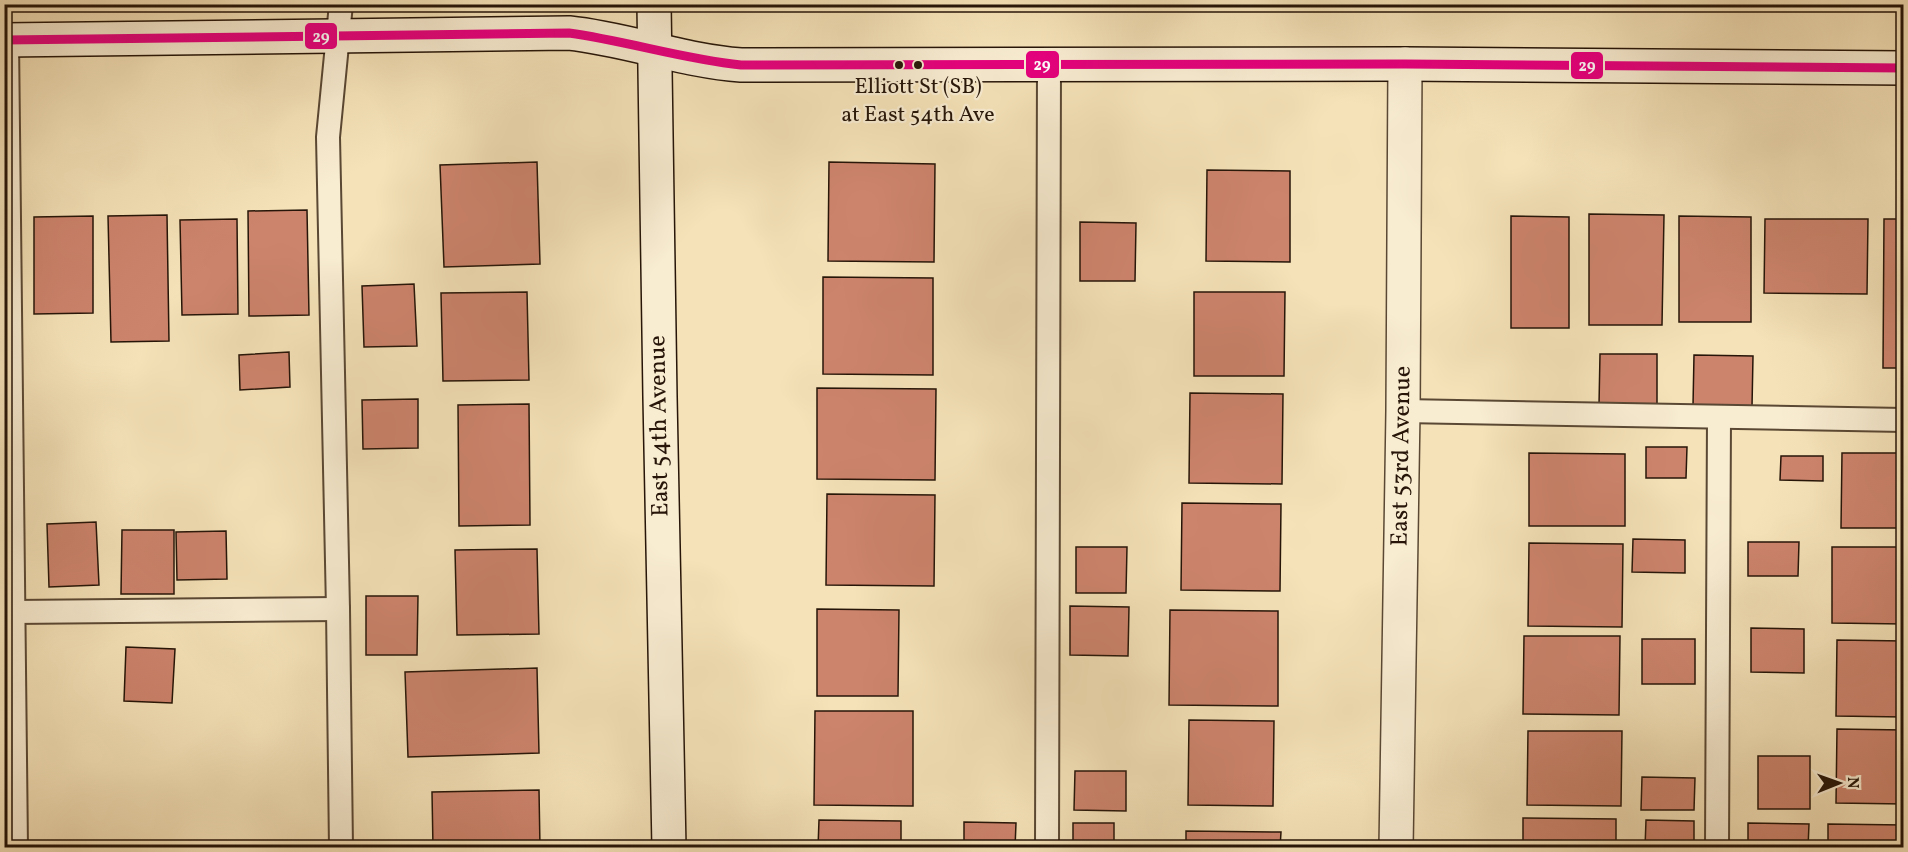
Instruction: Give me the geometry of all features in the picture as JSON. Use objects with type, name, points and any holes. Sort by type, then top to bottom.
[{"type":"street","name":"East 54th Avenue","points":[[654,4],[669,848]]},
{"type":"street","points":[[6,40],[340,20],[569,33],[655,48],[719,63],[741,65],[1405,64],[1904,68]]},
{"type":"street","name":"East 53rd Avenue","points":[[1396,848],[1403,411],[1405,64]]},
{"type":"lane","points":[[340,20],[328,136],[341,848]]},
{"type":"lane","points":[[6,40],[16,848]]},
{"type":"lane","points":[[1047,848],[1049,64]]},
{"type":"lane","points":[[1403,411],[1904,420]]},
{"type":"lane","points":[[1717,848],[1719,417]]},
{"type":"lane","points":[[13,612],[338,609]]},
{"type":"building","points":[[537,162],[540,264],[444,267],[440,165]]},
{"type":"building","points":[[829,162],[935,164],[934,262],[828,261]]},
{"type":"building","points":[[1207,170],[1290,171],[1290,262],[1206,261]]},
{"type":"building","points":[[307,210],[309,315],[249,316],[248,211]]},
{"type":"building","points":[[1589,214],[1664,215],[1662,325],[1589,325]]},
{"type":"building","points":[[167,215],[169,341],[111,342],[108,216]]},
{"type":"building","points":[[93,216],[93,313],[34,314],[34,217]]},
{"type":"building","points":[[1511,216],[1569,217],[1569,328],[1511,328]]},
{"type":"building","points":[[1679,216],[1751,217],[1751,322],[1679,322]]},
{"type":"building","points":[[237,219],[238,314],[182,315],[180,220]]},
{"type":"building","points":[[1765,219],[1868,219],[1867,294],[1764,293]]},
{"type":"building","points":[[1884,219],[1904,219],[1904,368],[1883,368]]},
{"type":"building","points":[[1080,222],[1136,223],[1135,281],[1080,281]]},
{"type":"building","points":[[823,277],[933,278],[933,375],[823,374]]},
{"type":"building","points":[[414,284],[417,346],[364,347],[362,286]]},
{"type":"building","points":[[527,292],[529,380],[443,381],[441,293]]},
{"type":"building","points":[[1194,292],[1285,292],[1284,376],[1194,376]]},
{"type":"building","points":[[289,352],[290,387],[240,390],[239,355]]},
{"type":"building","points":[[1600,354],[1657,354],[1657,405],[1599,405]]},
{"type":"building","points":[[1694,355],[1753,356],[1752,407],[1693,406]]},
{"type":"building","points":[[817,388],[936,389],[935,480],[817,479]]},
{"type":"building","points":[[1190,393],[1283,394],[1282,484],[1189,483]]},
{"type":"building","points":[[418,399],[418,448],[363,449],[362,400]]},
{"type":"building","points":[[529,404],[530,525],[459,526],[458,405]]},
{"type":"building","points":[[1646,447],[1687,447],[1686,478],[1646,478]]},
{"type":"building","points":[[1529,453],[1625,454],[1625,526],[1529,526]]},
{"type":"building","points":[[1842,453],[1904,453],[1904,528],[1841,528]]},
{"type":"building","points":[[1781,456],[1823,456],[1823,481],[1780,480]]},
{"type":"building","points":[[827,494],[935,495],[934,586],[826,585]]},
{"type":"building","points":[[1182,503],[1281,504],[1280,591],[1181,590]]},
{"type":"building","points":[[96,522],[99,585],[49,587],[47,524]]},
{"type":"building","points":[[122,530],[174,530],[174,594],[121,594]]},
{"type":"building","points":[[226,531],[227,579],[177,580],[176,532]]},
{"type":"building","points":[[1633,539],[1685,540],[1685,573],[1632,572]]},
{"type":"building","points":[[1748,542],[1799,542],[1798,576],[1748,576]]},
{"type":"building","points":[[1529,543],[1623,544],[1622,627],[1528,626]]},
{"type":"building","points":[[1076,547],[1127,547],[1126,593],[1076,593]]},
{"type":"building","points":[[1832,547],[1904,547],[1904,624],[1832,623]]},
{"type":"building","points":[[537,549],[539,634],[457,635],[455,550]]},
{"type":"building","points":[[366,596],[418,596],[417,655],[366,655]]},
{"type":"building","points":[[1070,606],[1129,607],[1128,656],[1070,655]]},
{"type":"building","points":[[817,609],[899,610],[898,696],[817,696]]},
{"type":"building","points":[[1170,610],[1278,611],[1278,706],[1169,705]]},
{"type":"building","points":[[1751,628],[1804,629],[1804,673],[1751,672]]},
{"type":"building","points":[[1524,636],[1620,636],[1619,715],[1523,714]]},
{"type":"building","points":[[1642,639],[1695,639],[1695,684],[1642,684]]},
{"type":"building","points":[[1837,640],[1904,641],[1904,717],[1836,716]]},
{"type":"building","points":[[126,647],[175,649],[172,703],[124,701]]},
{"type":"building","points":[[537,668],[539,753],[408,757],[405,672]]},
{"type":"building","points":[[815,711],[913,711],[913,806],[814,805]]},
{"type":"building","points":[[1189,720],[1274,721],[1273,806],[1188,805]]},
{"type":"building","points":[[1837,729],[1904,730],[1904,804],[1836,803]]},
{"type":"building","points":[[1528,731],[1622,731],[1621,806],[1527,805]]},
{"type":"building","points":[[1758,756],[1810,756],[1810,809],[1758,809]]},
{"type":"building","points":[[1075,771],[1126,771],[1126,811],[1074,810]]},
{"type":"building","points":[[1642,777],[1695,778],[1694,810],[1641,810]]},
{"type":"building","points":[[539,790],[540,848],[433,848],[432,792]]},
{"type":"building","points":[[1523,818],[1616,819],[1616,848],[1523,848]]},
{"type":"building","points":[[819,820],[901,821],[901,848],[818,848]]},
{"type":"building","points":[[1646,820],[1694,821],[1694,848],[1645,848]]},
{"type":"building","points":[[964,822],[1016,823],[1015,848],[964,848]]},
{"type":"building","points":[[1073,823],[1114,823],[1114,848],[1073,848]]},
{"type":"building","points":[[1748,823],[1809,824],[1808,848],[1748,848]]},
{"type":"building","points":[[1828,824],[1904,825],[1904,848],[1828,848]]},
{"type":"building","points":[[1186,831],[1281,832],[1280,848],[1186,848]]},
{"type":"transit line","name":"29","points":[[4,40],[569,33],[698,59],[741,65],[1405,64],[1904,68]]},
{"type":"place","name":"Elliott St (SB) at East 54th Ave","points":[[918,65]]}]
